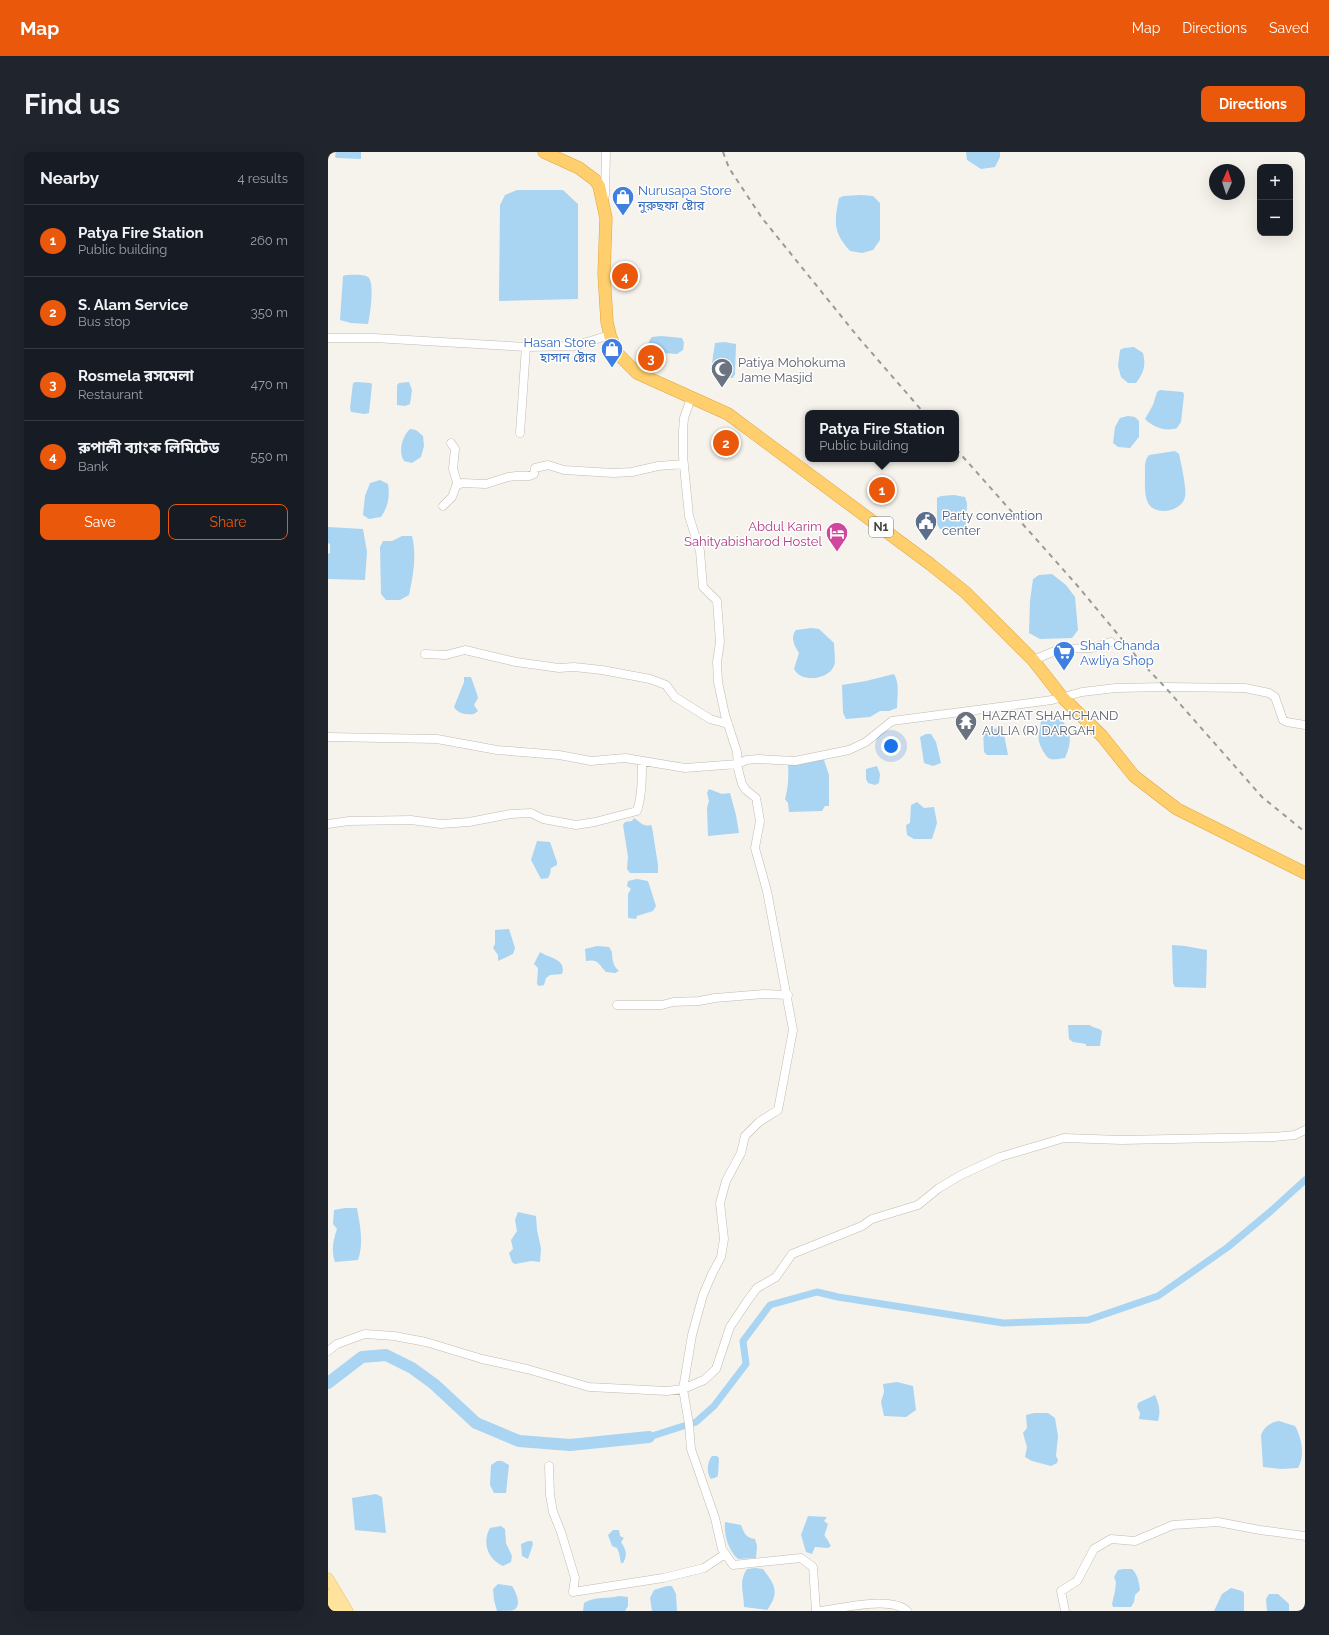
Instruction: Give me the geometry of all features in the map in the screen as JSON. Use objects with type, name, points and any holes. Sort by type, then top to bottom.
[{"type":"highway","name":"N1","points":[[544,152],[579,168],[595,180],[599,186],[606,218],[604,274],[607,322],[617,353],[637,373],[728,414],[930,564],[965,592],[1032,660],[1062,697],[1102,736],[1134,776],[1177,809],[1305,873]]},
{"type":"main road","points":[[328,1578],[348,1611]]},
{"type":"main road","points":[[328,1596],[338,1611]]},
{"type":"street","points":[[604,204],[606,152]]},
{"type":"street","points":[[328,338],[374,338],[526,347],[574,346],[610,335]]},
{"type":"street","points":[[520,433],[526,347]]},
{"type":"street","points":[[691,398],[684,418],[684,464],[689,516],[700,551],[703,587],[717,601],[720,642],[717,662],[718,682],[728,724],[737,752],[742,784],[746,790],[756,798],[760,821],[755,848],[767,891],[788,995],[793,1030],[778,1110],[759,1122],[745,1136],[741,1153],[726,1181],[720,1203],[724,1239],[722,1257],[712,1274],[703,1296],[692,1334],[683,1389],[689,1424],[691,1449],[714,1518],[722,1549],[733,1565],[801,1558],[813,1568],[816,1611]]},
{"type":"street","points":[[451,442],[455,449],[453,469],[458,485]]},
{"type":"street","points":[[444,506],[452,497],[456,486],[462,483],[486,484],[516,476],[529,476],[534,474],[535,468],[548,465],[564,470],[613,473],[632,472],[658,466],[684,464]]},
{"type":"street","points":[[1032,660],[1060,649],[1092,648],[1112,642]]},
{"type":"street","points":[[425,654],[446,655],[465,650],[516,662],[559,668],[574,667],[602,670],[650,679],[666,685],[675,697],[710,719],[728,724]]},
{"type":"street","points":[[328,737],[437,739],[497,750],[559,755],[591,761],[624,758],[685,768],[738,764],[746,760],[758,759],[795,761],[849,750],[866,742],[892,721],[1052,700],[1082,692],[1116,688],[1165,687],[1245,688],[1269,693],[1273,695],[1283,720],[1305,725]]},
{"type":"street","points":[[328,824],[349,821],[411,820],[441,824],[531,813],[542,819],[576,825],[594,822],[637,811],[640,802],[642,761]]},
{"type":"street","points":[[617,1006],[662,1005],[673,1002],[699,1001],[715,998],[764,994],[788,995]]},
{"type":"street","points":[[328,1351],[337,1344],[365,1334],[394,1336],[426,1342],[482,1359],[527,1369],[588,1387],[667,1391],[683,1389],[704,1380],[716,1369],[730,1327],[757,1288],[776,1277],[792,1254],[862,1226],[872,1219],[918,1205],[939,1188],[961,1175],[1000,1157],[1064,1138],[1121,1140],[1274,1137],[1294,1135],[1305,1130]]},
{"type":"street","points":[[549,1466],[550,1495],[553,1512],[561,1532],[575,1578],[573,1592],[663,1578],[704,1568],[725,1554]]},
{"type":"street","points":[[1065,1611],[1061,1591],[1077,1581],[1094,1549],[1111,1539],[1135,1541],[1173,1525],[1218,1522],[1260,1530],[1305,1536]]},
{"type":"street","points":[[821,1611],[884,1603],[903,1608],[907,1611]]},
{"type":"water","points":[[336,152],[361,152],[361,159],[337,158],[335,157]]},
{"type":"water","points":[[966,152],[1000,152],[1000,157],[995,167],[981,169],[967,160]]},
{"type":"water","points":[[517,190],[563,190],[578,204],[578,299],[499,301],[500,205],[505,195]]},
{"type":"water","points":[[843,196],[873,196],[880,203],[880,240],[873,250],[862,253],[850,251],[840,238],[836,226],[836,214],[839,198]]},
{"type":"water","points":[[363,275],[368,277],[370,280],[372,292],[368,324],[351,323],[340,320],[343,276]]},
{"type":"water","points":[[661,336],[682,338],[684,343],[683,350],[677,354],[662,353],[650,349],[649,343],[651,338]]},
{"type":"water","points":[[724,342],[736,344],[735,374],[733,378],[715,377],[714,364],[712,363],[715,343]]},
{"type":"water","points":[[1134,347],[1143,353],[1144,369],[1136,383],[1128,383],[1121,377],[1118,366],[1120,350]]},
{"type":"water","points":[[409,382],[412,390],[410,404],[405,406],[397,405],[397,385],[399,383]]},
{"type":"water","points":[[353,383],[371,383],[372,385],[369,413],[365,414],[351,412],[350,408]]},
{"type":"water","points":[[1160,390],[1183,392],[1181,422],[1177,428],[1160,428],[1145,419],[1153,405],[1157,392]]},
{"type":"water","points":[[1128,416],[1135,417],[1139,421],[1139,437],[1130,448],[1118,447],[1113,443],[1115,427],[1120,418]]},
{"type":"water","points":[[410,429],[416,430],[423,436],[424,446],[421,457],[412,463],[404,461],[401,453],[403,440]]},
{"type":"water","points":[[1175,451],[1179,454],[1180,458],[1185,482],[1185,497],[1183,502],[1174,509],[1162,511],[1157,510],[1148,503],[1146,497],[1146,460],[1149,455]]},
{"type":"water","points":[[380,480],[388,484],[389,498],[387,506],[381,517],[369,519],[363,515],[365,496],[370,483]]},
{"type":"water","points":[[954,495],[965,497],[967,503],[966,525],[962,529],[940,529],[937,524],[937,498],[941,496]]},
{"type":"water","points":[[328,527],[363,529],[367,552],[365,580],[328,579],[328,554],[330,553],[330,544],[328,543]]},
{"type":"water","points":[[402,536],[412,536],[414,551],[414,566],[409,595],[400,600],[386,600],[381,594],[380,547],[383,541],[392,541]]},
{"type":"water","points":[[1052,574],[1066,585],[1075,597],[1078,630],[1072,638],[1040,639],[1029,633],[1030,601],[1033,579],[1039,575]]},
{"type":"water","points":[[811,628],[819,629],[834,643],[835,664],[831,671],[821,677],[808,678],[797,673],[794,669],[799,653],[793,642],[793,636],[796,630]]},
{"type":"water","points":[[894,674],[898,686],[897,708],[889,711],[880,711],[870,717],[846,719],[843,713],[842,685]]},
{"type":"water","points":[[464,677],[471,677],[477,694],[478,698],[474,705],[478,711],[474,714],[463,714],[454,707],[464,682]]},
{"type":"water","points":[[1061,719],[1069,733],[1069,747],[1065,758],[1050,759],[1045,755],[1039,742],[1041,720]]},
{"type":"water","points":[[983,728],[1003,729],[1008,755],[987,755],[984,752]]},
{"type":"water","points":[[926,734],[931,734],[936,742],[941,763],[933,766],[924,763],[920,737]]},
{"type":"water","points":[[822,758],[829,775],[829,806],[825,806],[822,811],[789,812],[788,803],[785,799],[788,782],[788,764]]},
{"type":"water","points":[[877,766],[880,774],[879,783],[875,785],[868,783],[866,779],[866,769]]},
{"type":"water","points":[[709,789],[722,794],[730,793],[739,833],[708,836],[707,808],[709,801],[707,793]]},
{"type":"water","points":[[917,802],[924,808],[934,807],[937,823],[932,839],[914,839],[907,835],[906,825],[910,823],[911,805]]},
{"type":"water","points":[[634,818],[644,825],[651,825],[652,827],[658,873],[630,873],[627,869],[628,857],[623,825],[625,822],[632,821]]},
{"type":"water","points":[[537,841],[550,842],[557,862],[557,865],[551,868],[548,878],[541,879],[531,860]]},
{"type":"water","points":[[637,879],[648,881],[656,906],[653,911],[637,916],[636,919],[628,918],[628,894],[631,889],[627,886],[628,881]]},
{"type":"water","points":[[509,929],[515,948],[513,954],[498,961],[498,955],[493,948],[495,944],[495,930]]},
{"type":"water","points":[[1172,945],[1207,950],[1206,988],[1175,987],[1173,983]]},
{"type":"water","points":[[597,946],[609,947],[612,952],[614,965],[619,971],[615,973],[606,972],[596,961],[586,961],[585,949]]},
{"type":"water","points":[[540,952],[560,962],[563,969],[562,974],[550,975],[546,978],[544,985],[539,986],[537,984],[538,968],[534,964]]},
{"type":"water","points":[[1068,1025],[1090,1025],[1102,1031],[1100,1046],[1086,1046],[1086,1044],[1073,1042],[1069,1039]]},
{"type":"water","points":[[357,1208],[361,1234],[360,1253],[358,1260],[335,1262],[333,1246],[337,1229],[333,1224],[334,1210]]},
{"type":"water","points":[[518,1212],[536,1216],[541,1248],[540,1262],[531,1261],[515,1264],[512,1262],[509,1253],[513,1249],[511,1240],[517,1231],[515,1220]]},
{"type":"water","points":[[897,1382],[913,1386],[916,1410],[906,1417],[884,1416],[881,1402],[884,1392],[883,1384]]},
{"type":"water","points":[[1155,1395],[1159,1408],[1158,1421],[1139,1419],[1140,1413],[1137,1407],[1138,1403]]},
{"type":"water","points":[[1034,1413],[1048,1413],[1055,1418],[1058,1436],[1056,1456],[1058,1460],[1057,1463],[1051,1466],[1032,1461],[1025,1457],[1027,1447],[1023,1433],[1027,1428],[1026,1415]]},
{"type":"water","points":[[1279,1421],[1295,1426],[1302,1447],[1298,1468],[1281,1469],[1263,1467],[1261,1435],[1268,1425]]},
{"type":"water","points":[[712,1456],[717,1456],[719,1458],[718,1475],[717,1477],[711,1479],[708,1474],[708,1468],[709,1461]]},
{"type":"water","points":[[497,1461],[502,1461],[509,1465],[506,1493],[494,1493],[490,1485],[491,1465]]},
{"type":"water","points":[[376,1494],[382,1497],[386,1533],[355,1530],[352,1498]]},
{"type":"water","points":[[808,1516],[827,1517],[824,1521],[828,1524],[825,1535],[831,1546],[828,1548],[815,1547],[812,1554],[806,1552],[801,1535]]},
{"type":"water","points":[[725,1522],[741,1525],[749,1538],[755,1539],[757,1546],[756,1558],[738,1559],[727,1542]]},
{"type":"water","points":[[501,1526],[505,1529],[506,1543],[512,1556],[511,1562],[503,1566],[493,1559],[486,1544],[486,1539],[490,1528]]},
{"type":"water","points":[[613,1530],[619,1530],[620,1536],[624,1538],[621,1542],[626,1552],[626,1557],[623,1563],[621,1563],[617,1548],[612,1546],[608,1535]]},
{"type":"water","points":[[532,1541],[533,1544],[528,1559],[522,1556],[521,1544]]},
{"type":"water","points":[[747,1569],[763,1569],[773,1584],[775,1593],[774,1598],[767,1610],[744,1607],[742,1583],[744,1574]]},
{"type":"water","points":[[1132,1569],[1134,1571],[1138,1579],[1140,1590],[1135,1595],[1134,1602],[1131,1607],[1113,1607],[1112,1604],[1116,1582],[1114,1577],[1118,1570]]},
{"type":"water","points":[[498,1584],[512,1586],[518,1602],[518,1605],[514,1610],[497,1611],[493,1589]]},
{"type":"water","points":[[672,1586],[676,1594],[677,1611],[652,1611],[650,1598],[654,1590]]},
{"type":"water","points":[[1231,1588],[1244,1593],[1244,1611],[1214,1611],[1222,1594]]},
{"type":"water","points":[[1269,1594],[1278,1594],[1289,1604],[1289,1611],[1267,1611],[1266,1599]]},
{"type":"water","points":[[619,1596],[628,1597],[628,1606],[625,1611],[583,1611],[584,1603],[588,1601],[597,1598]]},
{"type":"waterway","points":[[649,1437],[696,1422],[714,1406],[746,1364],[743,1341],[770,1305],[817,1292],[838,1297],[1003,1323],[1088,1320],[1158,1296],[1228,1247],[1305,1180]]},
{"type":"waterway","points":[[328,1383],[362,1357],[386,1355],[412,1368],[434,1384],[476,1423],[519,1441],[570,1445],[649,1437]]},
{"type":"railway","points":[[723,152],[729,168],[762,218],[858,337],[921,410]]},
{"type":"railway","points":[[959,452],[1076,584],[1140,661],[1165,687],[1262,797],[1305,832]]},
{"type":"place","name":"Nurusapa Store নুরুছফা ষ্টোর","points":[[623,216]]},
{"type":"place","name":"রুপালী ব্যাংক লিমিটেড","points":[[625,276]]},
{"type":"place","name":"Rosmela রসমেলা","points":[[651,358]]},
{"type":"place","name":"Hasan Store হাসান ষ্টোর","points":[[612,368]]},
{"type":"place","name":"Patiya Mohokuma Jame Masjid","points":[[722,388]]},
{"type":"place","name":"S. Alam Service","points":[[726,443]]},
{"type":"place","name":"Patya Fire Station","points":[[882,490]]},
{"type":"place","name":"Party convention center","points":[[926,542]]},
{"type":"place","name":"Abdul Karim Sahityabisharod Hostel","points":[[837,552]]},
{"type":"place","name":"Shah Chanda Awliya Shop","points":[[1064,672]]},
{"type":"place","name":"HAZRAT SHAHCHAND AULIA (R) DARGAH","points":[[966,742]]}]
